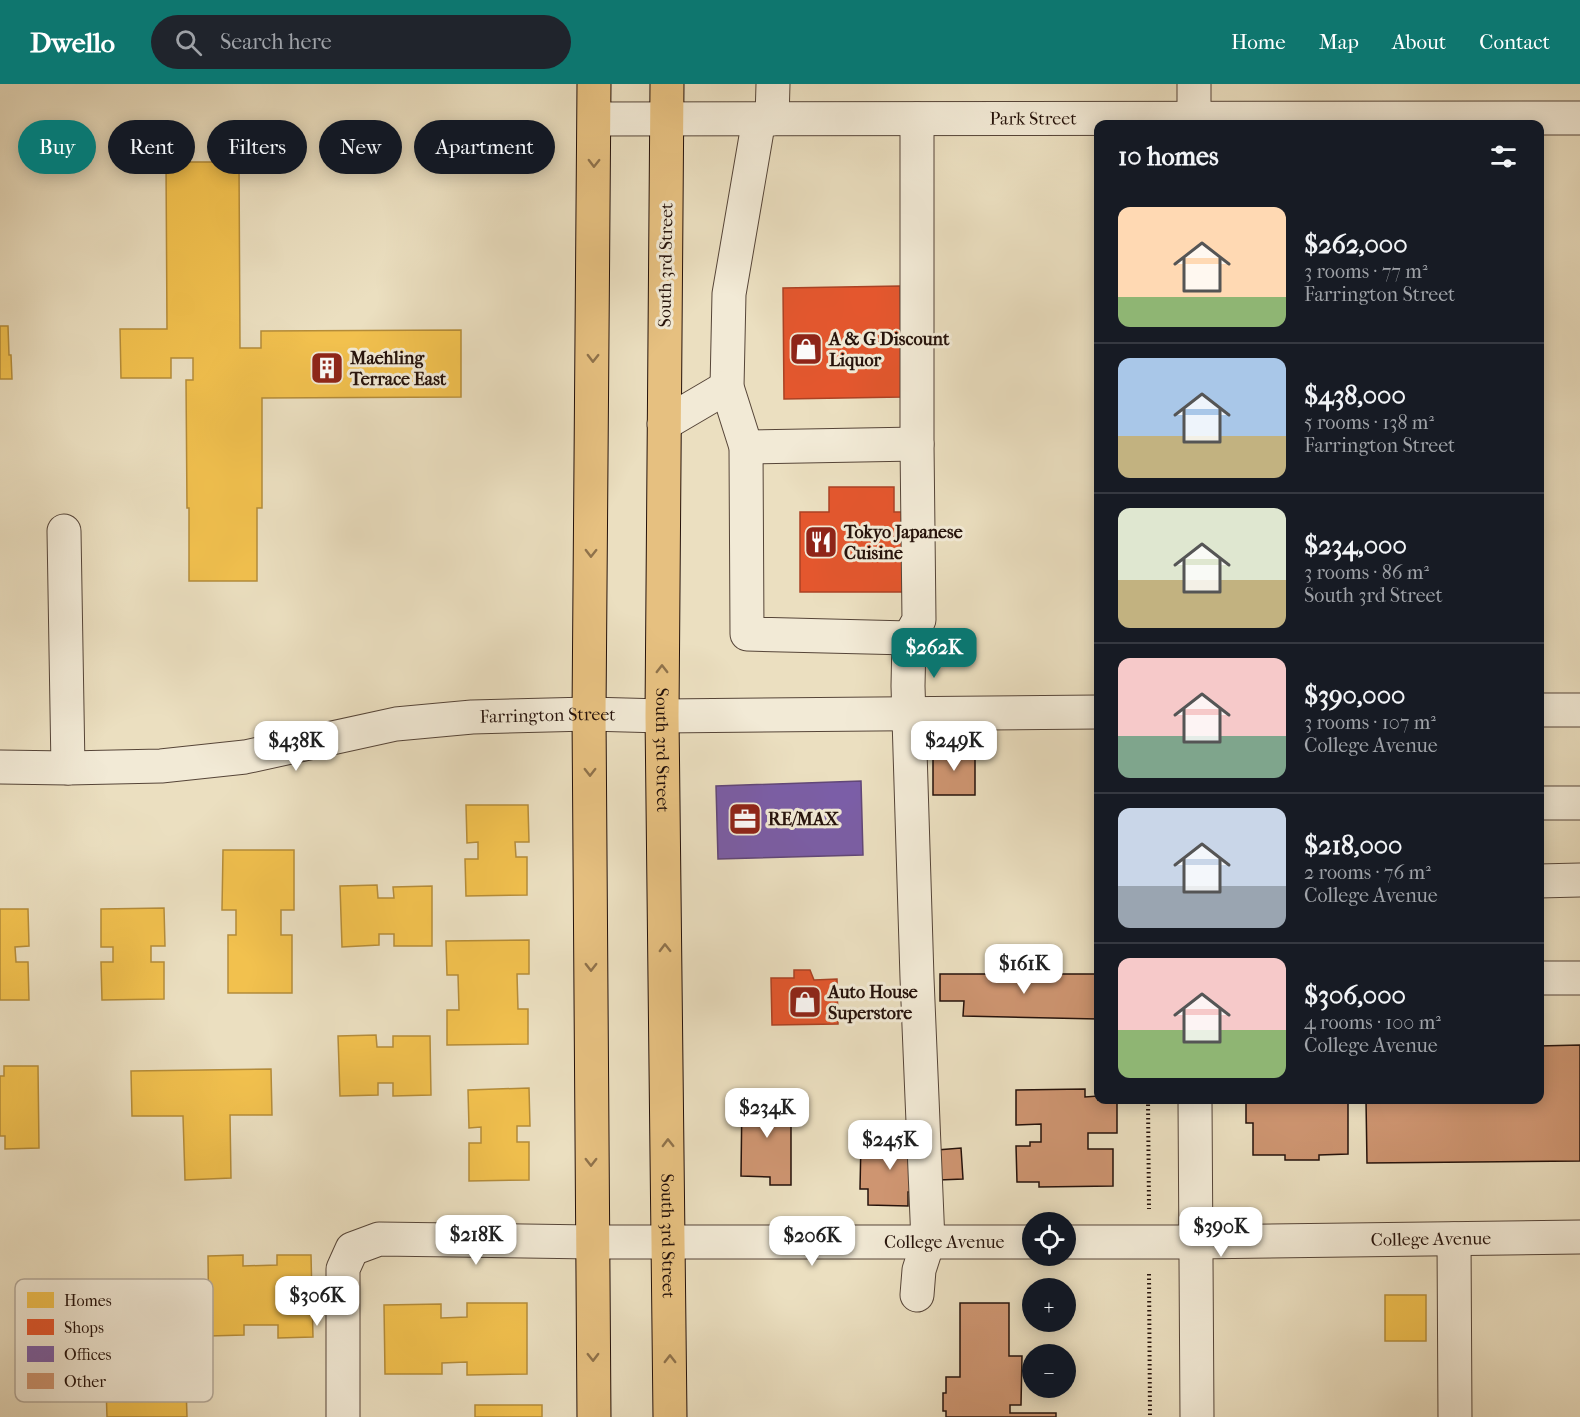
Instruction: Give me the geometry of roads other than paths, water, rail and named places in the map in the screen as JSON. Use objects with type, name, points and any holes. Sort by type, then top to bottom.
[{"type":"highway","points":[[594,84],[589,714],[594,1417]]},
{"type":"highway","name":"South 3rd Street","points":[[667,84],[662,716],[670,1417]]},
{"type":"street","points":[[773,84],[729,294],[726,387],[746,447],[747,634],[909,638]]},
{"type":"street","points":[[1194,84],[1194,120]]},
{"type":"street","name":"Park Street","points":[[1491,120],[1580,118]]},
{"type":"street","name":"Park Street","points":[[595,119],[1094,121]]},
{"type":"street","points":[[917,119],[919,620],[909,638],[909,713],[928,1242],[919,1270],[917,1295]]},
{"type":"street","points":[[664,424],[726,387]]},
{"type":"street","points":[[746,447],[917,444]]},
{"type":"street","points":[[64,531],[68,768]]},
{"type":"street","points":[[1544,710],[1580,710]]},
{"type":"street","name":"Farrington Street","points":[[0,767],[161,766],[245,757],[396,724],[472,717],[589,714],[662,716],[1094,712]]},
{"type":"street","points":[[1544,803],[1580,803]]},
{"type":"street","points":[[1544,881],[1580,880]]},
{"type":"street","points":[[1544,978],[1580,978]]},
{"type":"street","points":[[1195,1104],[1197,1417]]},
{"type":"street","name":"College Avenue","points":[[1076,1242],[1580,1238]]},
{"type":"street","name":"College Avenue","points":[[343,1417],[343,1269],[352,1249],[379,1239],[592,1242],[1022,1242]]},
{"type":"street","points":[[1454,1239],[1455,1417]]},
{"type":"place","name":"A & G Discount Liquor","points":[[806,349]]},
{"type":"place","name":"Maehling Terrace East","points":[[327,368]]},
{"type":"place","name":"Tokyo Japanese Cuisine","points":[[821,542]]},
{"type":"place","name":"RE/MAX","points":[[745,819]]},
{"type":"place","name":"Auto House Superstore","points":[[805,1002]]}]
